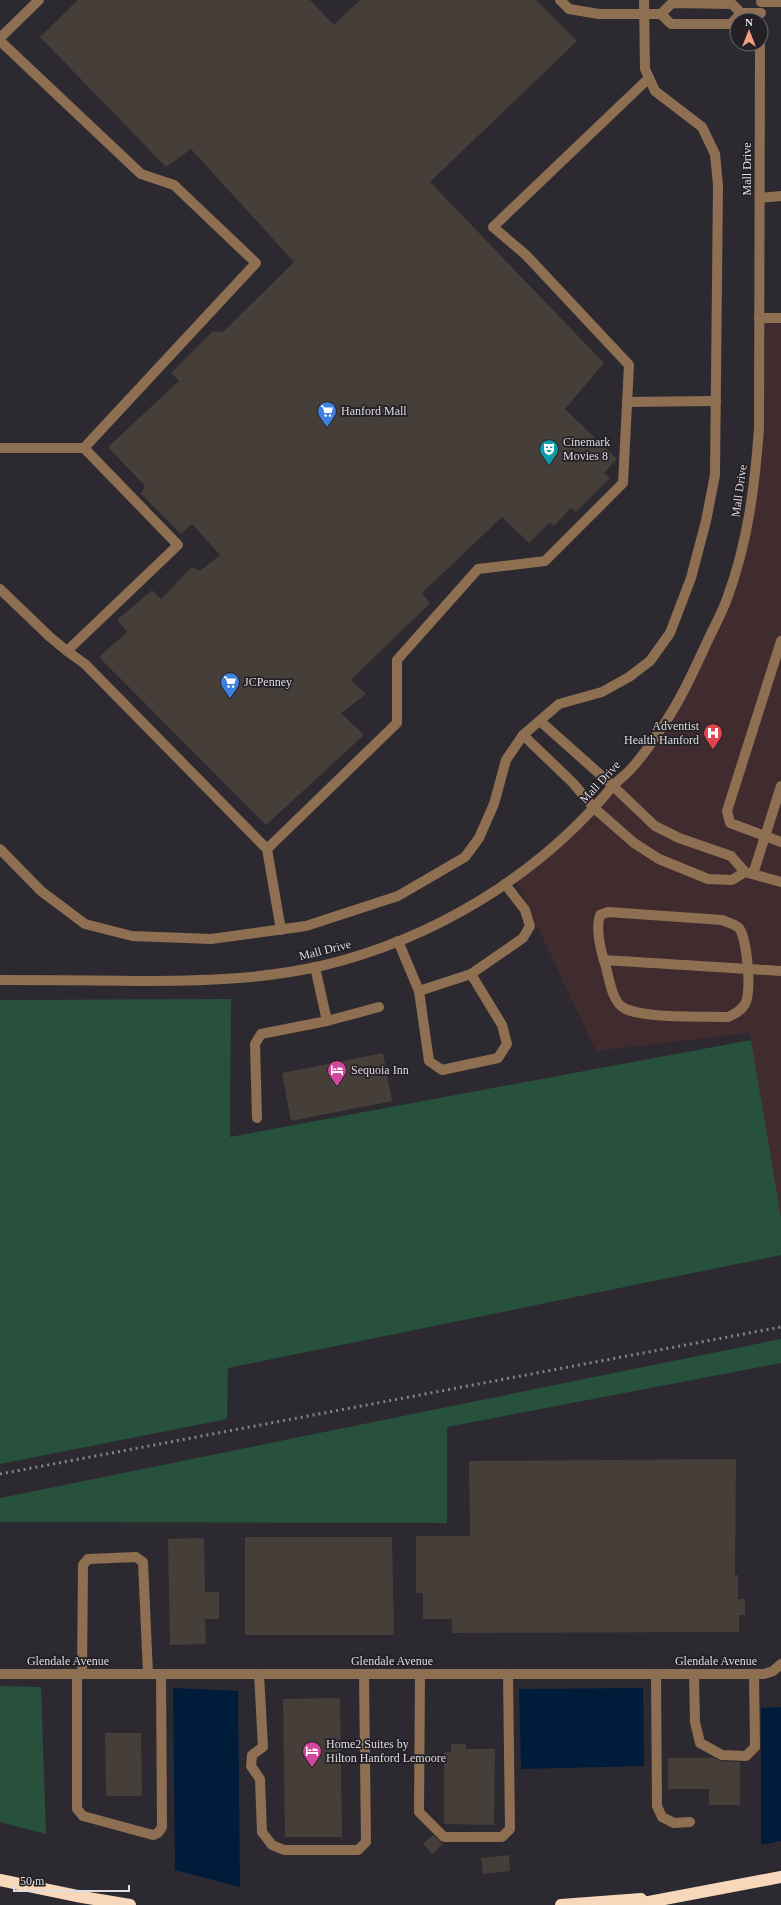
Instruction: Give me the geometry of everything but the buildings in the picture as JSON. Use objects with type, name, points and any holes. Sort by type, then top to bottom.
[{"type":"highway","points":[[633,1905],[781,1877]]},
{"type":"highway","points":[[0,1880],[82,1897],[130,1905]]},
{"type":"highway","points":[[561,1905],[676,1897]]},
{"type":"street","points":[[0,38],[39,0]]},
{"type":"street","points":[[560,0],[569,8],[599,14],[661,14],[672,3],[732,4],[740,12]]},
{"type":"street","points":[[0,849],[41,891],[85,924],[132,936],[211,939],[306,926],[398,896],[465,857],[479,838],[494,804],[506,760],[523,735],[559,704],[602,692],[629,677],[650,661],[670,632],[691,578],[715,475],[718,185],[715,154],[702,127],[655,91],[645,69],[644,0]]},
{"type":"street","points":[[761,12],[761,1],[781,2]]},
{"type":"street","points":[[661,14],[670,24],[729,24]]},
{"type":"street","points":[[0,41],[141,174],[174,185],[256,263],[84,448]]},
{"type":"street","name":"Mall Drive","points":[[0,980],[224,980],[290,972],[315,967],[365,953],[398,941],[452,917],[472,906],[505,884],[532,865],[580,824],[593,807],[629,772],[662,728],[698,663],[728,597],[742,550],[755,486],[759,428],[760,52]]},
{"type":"street","points":[[267,849],[397,723],[397,660],[478,569],[545,561],[623,483],[629,365],[526,255],[493,227],[649,78]]},
{"type":"street","points":[[760,198],[781,196]]},
{"type":"street","points":[[759,318],[781,318]]},
{"type":"street","points":[[627,402],[716,401]]},
{"type":"street","points":[[0,448],[84,448],[178,545],[67,651]]},
{"type":"street","points":[[0,589],[50,637],[85,664],[267,849],[281,930]]},
{"type":"street","points":[[781,641],[727,811],[730,823],[781,842]]},
{"type":"street","points":[[540,721],[613,786],[655,826],[679,838],[731,856],[749,873],[781,882]]},
{"type":"street","points":[[523,735],[573,783],[593,807],[634,843],[659,859],[708,879],[732,880],[749,873],[765,836],[780,790]]},
{"type":"street","points":[[419,991],[471,974],[523,938],[530,926],[525,910],[505,884]]},
{"type":"street","points":[[608,912],[722,920],[738,926],[744,938],[748,969],[746,1003],[739,1012],[728,1017],[652,1015],[623,1008],[616,999],[604,960],[598,923],[600,915],[608,912]]},
{"type":"street","points":[[398,941],[419,991],[429,1061],[442,1070],[498,1058],[507,1044],[502,1025],[471,974]]},
{"type":"street","points":[[604,960],[781,971]]},
{"type":"street","points":[[315,967],[327,1020]]},
{"type":"street","points":[[257,1118],[255,1044],[261,1034],[379,1007]]},
{"type":"street","points":[[148,1674],[143,1562],[136,1557],[88,1559],[84,1561],[77,1809],[83,1816],[153,1835],[158,1833],[162,1827],[161,1674]]},
{"type":"street","name":"Glendale Avenue","points":[[0,1674],[764,1674],[773,1671],[781,1664]]},
{"type":"street","points":[[259,1674],[263,1747],[252,1755],[251,1766],[260,1779],[262,1832],[272,1845],[284,1850],[358,1850],[366,1842],[364,1674]]},
{"type":"street","points":[[420,1674],[419,1812],[444,1837],[502,1837],[510,1829],[508,1674]]},
{"type":"street","points":[[656,1674],[657,1806],[662,1817],[674,1823],[690,1822]]},
{"type":"street","points":[[694,1674],[696,1722],[700,1742],[722,1755],[746,1756],[755,1747],[754,1674]]},
{"type":"shaded area","name":"Adventist Health Hanford","points":[[759,318],[781,318],[781,1218],[749,1033],[596,1051],[514,877],[580,824],[661,728],[728,597],[755,486]]},
{"type":"green space","points":[[231,999],[230,1137],[751,1040],[781,1218],[781,1255],[228,1368],[227,1419],[0,1464],[0,1000]]},
{"type":"green space","points":[[781,1339],[781,1363],[447,1427],[447,1523],[0,1522],[0,1498]]},
{"type":"green space","points":[[0,1686],[41,1687],[46,1834],[0,1822]]},
{"type":"water","points":[[173,1688],[238,1691],[240,1887],[175,1870]]},
{"type":"water","points":[[643,1688],[644,1766],[521,1769],[519,1689]]},
{"type":"water","points":[[781,1707],[781,1841],[761,1845],[761,1708]]},
{"type":"railway","points":[[0,1474],[781,1327]]},
{"type":"place","name":"Hanford Mall","points":[[327,428]]},
{"type":"place","name":"Cinemark Movies 8","points":[[549,466]]},
{"type":"place","name":"JCPenney","points":[[230,699]]},
{"type":"place","name":"Adventist Health Hanford","points":[[713,750]]},
{"type":"place","name":"Sequoia Inn","points":[[337,1087]]},
{"type":"place","name":"Home2 Suites by Hilton Hanford Lemoore","points":[[312,1768]]}]
